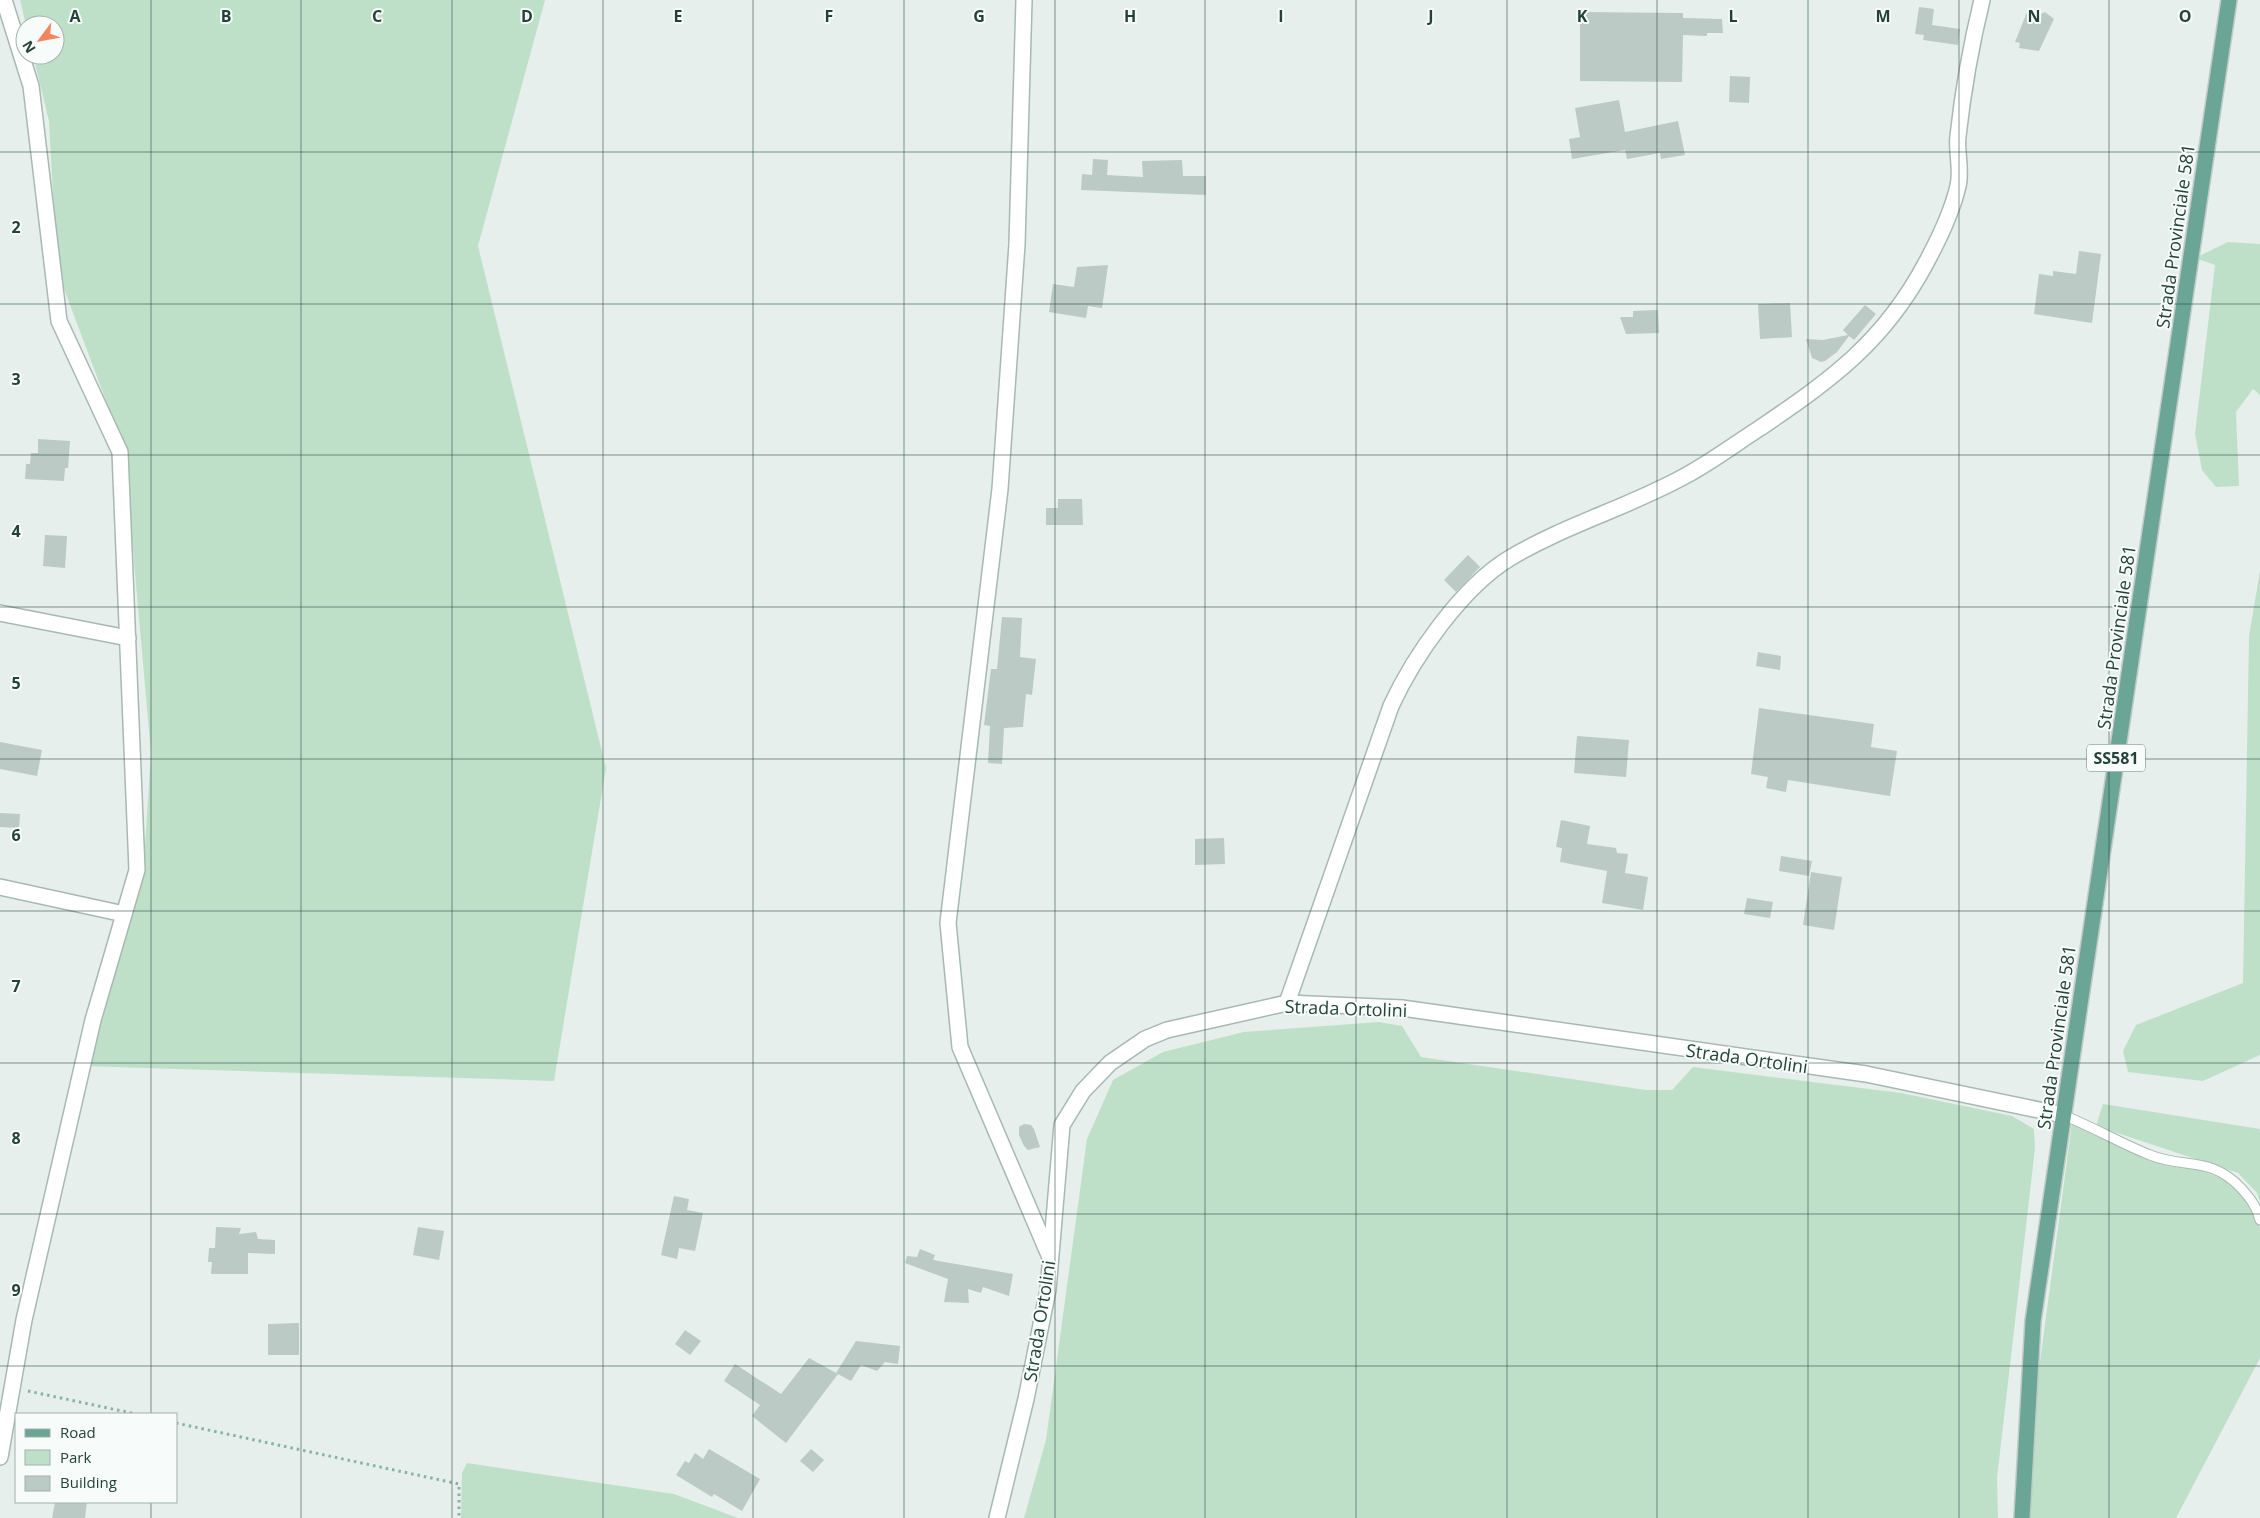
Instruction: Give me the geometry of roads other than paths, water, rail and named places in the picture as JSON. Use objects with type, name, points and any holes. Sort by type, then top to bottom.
[{"type":"main road","name":"Strada Provinciale 581","points":[[2022,1518],[2033,1321],[2229,0]]},
{"type":"street","points":[[0,1457],[24,1320],[93,1020],[137,870],[120,452],[59,321],[31,86],[4,0]]},
{"type":"street","points":[[1024,0],[1017,244],[1000,489],[948,923],[960,1048],[1049,1256]]},
{"type":"street","points":[[1287,1003],[1391,706],[1404,679],[1421,651],[1456,607],[1484,578],[1508,559],[1537,543],[1685,476],[1796,404],[1850,364],[1876,338],[1903,302],[1937,240],[1959,183],[1957,139],[1973,37],[1982,0]]},
{"type":"street","points":[[0,613],[128,638]]},
{"type":"street","points":[[0,887],[124,914]]},
{"type":"street","name":"Strada Ortolini","points":[[996,1518],[1026,1399],[1048,1290],[1049,1256],[1062,1125],[1082,1091],[1095,1076],[1125,1051],[1167,1030],[1287,1003],[1402,1008],[1866,1074],[2063,1115]]},
{"type":"lane","points":[[2063,1115],[2151,1156],[2216,1168],[2234,1181],[2249,1197],[2257,1209],[2260,1220]]}]
